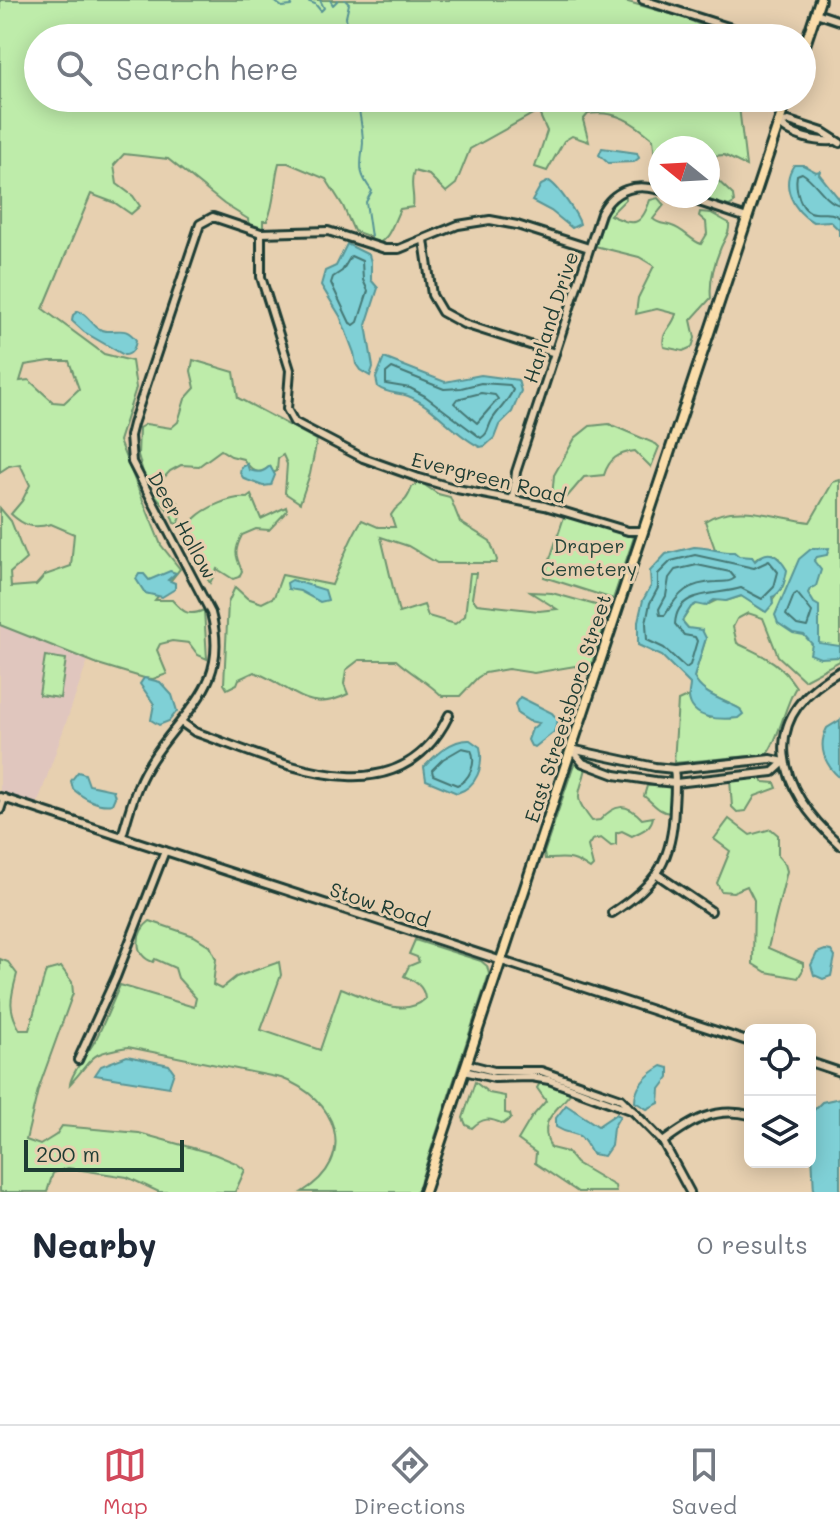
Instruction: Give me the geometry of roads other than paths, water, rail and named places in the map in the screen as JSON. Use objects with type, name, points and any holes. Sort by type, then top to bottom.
[{"type":"main road","points":[[812,24],[820,0]]},
{"type":"main road","name":"East Streetsboro Street","points":[[424,1192],[783,112]]},
{"type":"street","points":[[643,0],[719,24]]},
{"type":"street","points":[[816,13],[840,21]]},
{"type":"street","points":[[779,123],[789,121],[823,132],[837,142]]},
{"type":"street","name":"Harland Drive","points":[[513,498],[516,472],[601,213],[615,195],[633,187],[648,189]]},
{"type":"street","points":[[717,208],[747,218]]},
{"type":"street","name":"Deer Hollow","points":[[122,836],[146,769],[197,703],[210,680],[217,651],[215,628],[204,597],[138,476],[132,462],[130,436],[200,224],[209,217],[261,233]]},
{"type":"street","points":[[261,233],[328,231],[385,249],[399,249],[458,225],[490,220],[517,225],[589,248]]},
{"type":"street","name":"Evergreen Road","points":[[261,233],[263,288],[290,370],[287,409],[290,418],[382,466],[457,489],[513,498],[628,531],[643,531]]},
{"type":"street","points":[[424,240],[432,295],[442,312],[464,324],[555,353]]},
{"type":"street","points":[[840,672],[811,690],[794,712],[786,733],[784,762],[797,797],[840,845]]},
{"type":"street","points":[[181,722],[195,732],[316,773],[349,778],[381,774],[413,758],[431,742],[449,715]]},
{"type":"street","points":[[571,749],[674,769],[771,759],[784,762]]},
{"type":"street","points":[[571,749],[583,763],[615,775],[676,783],[773,772],[784,762]]},
{"type":"street","points":[[612,913],[643,892],[658,875],[671,843],[676,783],[674,769]]},
{"type":"street","points":[[0,810],[2,797]]},
{"type":"street","name":"Stow Road","points":[[2,797],[744,1040]]},
{"type":"street","points":[[78,1060],[116,977],[165,851]]},
{"type":"street","points":[[658,875],[711,911]]},
{"type":"street","points":[[816,1064],[840,1072]]},
{"type":"street","points":[[465,1067],[493,1078],[545,1076],[604,1096],[633,1111],[663,1142],[690,1192]]},
{"type":"street","points":[[663,1142],[704,1116],[730,1111],[744,1114]]},
{"type":"water","points":[[602,148],[637,153],[639,158],[634,162],[608,163],[599,155]]},
{"type":"water","points":[[794,165],[820,171],[819,174],[840,200],[840,231],[830,221],[813,222],[795,204],[788,181]]},
{"type":"water","points":[[549,181],[567,201],[580,224],[572,228],[532,201],[541,185]]},
{"type":"water","points":[[347,244],[369,255],[371,280],[378,288],[366,325],[373,367],[370,376],[356,364],[340,316],[321,285],[325,271],[336,266]]},
{"type":"water","points":[[78,311],[102,330],[129,333],[136,340],[133,350],[124,355],[84,332],[72,321]]},
{"type":"water","points":[[384,358],[445,382],[481,375],[518,380],[521,391],[512,412],[499,425],[494,438],[480,447],[418,401],[378,387],[376,378]]},
{"type":"water","points":[[247,464],[249,470],[258,472],[270,466],[275,475],[271,485],[263,486],[244,479],[240,473],[241,467]]},
{"type":"water","points":[[694,547],[734,552],[739,556],[752,557],[755,561],[769,554],[780,560],[787,570],[783,586],[772,597],[773,604],[766,612],[741,596],[726,601],[714,600],[705,606],[696,604],[682,621],[688,628],[702,630],[706,638],[694,677],[697,683],[707,692],[740,709],[743,714],[738,718],[708,717],[695,710],[689,697],[690,684],[662,656],[638,645],[638,621],[643,600],[651,586],[650,571],[666,554]]},
{"type":"water","points":[[829,548],[827,555],[814,561],[821,570],[816,586],[808,593],[819,606],[819,643],[840,646],[840,657],[820,658],[810,654],[812,644],[804,635],[793,633],[778,623],[775,615],[799,559],[811,549]]},
{"type":"water","points":[[170,571],[176,573],[168,580],[175,583],[175,589],[162,597],[145,593],[136,579],[139,574],[144,574],[149,580]]},
{"type":"water","points":[[292,580],[325,590],[328,600],[320,602],[300,591],[288,589],[287,583]]},
{"type":"water","points":[[144,678],[160,682],[172,695],[177,711],[169,721],[159,725],[151,720],[154,704],[140,684]]},
{"type":"water","points":[[520,697],[552,713],[558,720],[554,732],[535,747],[528,740],[532,729],[539,723],[518,714],[515,704]]},
{"type":"water","points":[[840,720],[840,778],[824,755],[823,742],[827,728]]},
{"type":"water","points":[[470,740],[480,747],[481,754],[478,775],[470,786],[457,793],[426,780],[424,767],[434,757],[451,745]]},
{"type":"water","points":[[78,772],[85,774],[89,785],[113,790],[115,797],[112,804],[91,801],[73,789],[71,781]]},
{"type":"water","points":[[831,951],[835,957],[831,976],[823,979],[814,975],[811,965],[817,953]]},
{"type":"water","points":[[127,1056],[169,1065],[174,1072],[169,1087],[95,1075],[101,1066]]},
{"type":"water","points":[[662,1066],[669,1068],[669,1077],[660,1089],[659,1103],[647,1109],[635,1102],[637,1090],[647,1076]]},
{"type":"water","points":[[840,1098],[839,1192],[814,1192],[816,1108],[822,1102]]},
{"type":"water","points":[[566,1105],[598,1126],[616,1114],[620,1116],[613,1128],[611,1146],[604,1156],[592,1154],[580,1136],[556,1127],[556,1118]]},
{"type":"waterway","points":[[273,0],[282,7],[291,6],[293,0]]},
{"type":"waterway","points":[[305,0],[321,11],[324,8],[320,0]]},
{"type":"waterway","points":[[330,0],[333,5],[338,0]]},
{"type":"waterway","points":[[345,0],[349,4],[347,24]]},
{"type":"waterway","points":[[359,112],[363,138],[361,168],[372,191],[366,202],[371,237]]},
{"type":"park label","name":"Draper Cemetery","points":[[589,556]]}]
